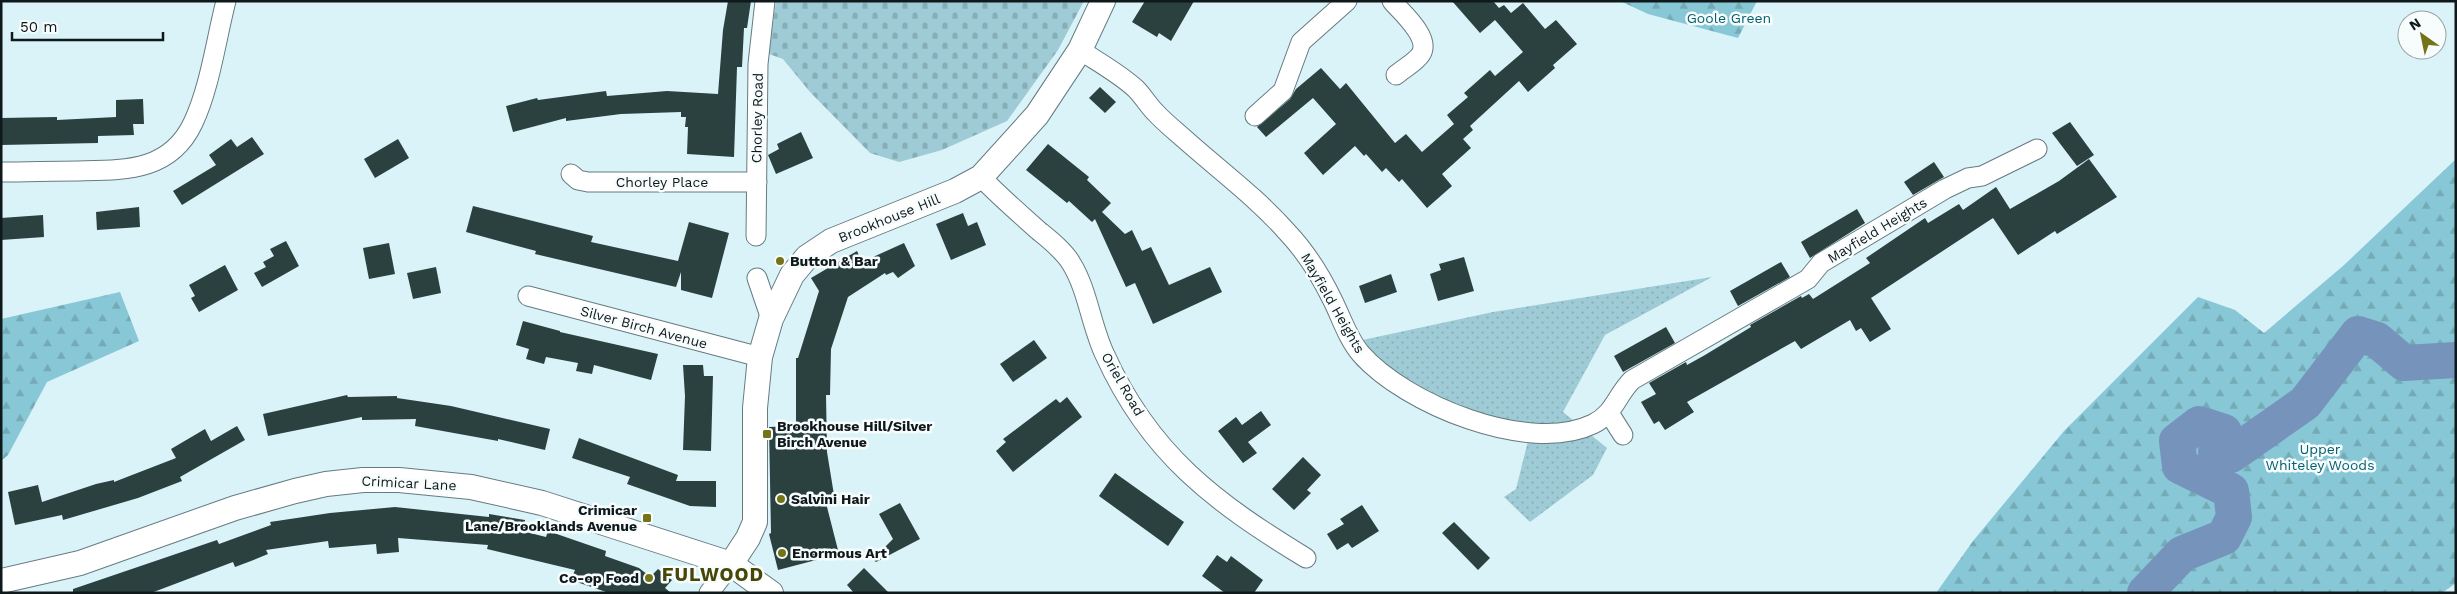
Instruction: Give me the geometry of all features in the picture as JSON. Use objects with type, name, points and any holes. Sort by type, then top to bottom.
[{"type":"street","points":[[1,172],[128,170],[150,164],[169,153],[183,140],[193,122],[202,96],[226,1]]},
{"type":"street","name":"Chorley Road","points":[[756,236],[758,64],[765,1]]},
{"type":"street","name":"Brookhouse Hill","points":[[731,564],[748,538],[755,522],[755,408],[760,357],[771,320],[792,275],[807,256],[831,240],[955,191],[980,177],[1037,115],[1080,50],[1103,1]]},
{"type":"street","points":[[1255,116],[1283,91],[1301,42],[1347,1]]},
{"type":"street","points":[[1392,1],[1420,34],[1423,45],[1420,54],[1396,75]]},
{"type":"street","name":"Mayfield Heights","points":[[1080,50],[1135,89],[1155,113],[1274,217],[1301,247],[1333,300],[1347,333],[1361,354],[1398,384],[1422,400],[1489,427],[1550,433],[1572,431],[1593,424],[1609,413],[1619,401],[1624,388],[1632,380],[1808,279],[1821,263],[1945,189],[1968,178],[1982,176],[2037,148]]},
{"type":"street","name":"Chorley Place","points":[[570,174],[578,180],[588,182],[757,182]]},
{"type":"street","name":"Oriel Road","points":[[980,177],[1071,262],[1104,354],[1124,392],[1148,428],[1176,463],[1208,492],[1249,523],[1306,558]]},
{"type":"street","points":[[757,278],[771,320]]},
{"type":"street","name":"Silver Birch Avenue","points":[[528,296],[760,357]]},
{"type":"street","points":[[1609,413],[1622,436]]},
{"type":"street","name":"Crimicar Lane","points":[[1,581],[80,563],[235,508],[295,491],[326,484],[362,480],[399,480],[480,489],[542,503],[731,564]]},
{"type":"street","points":[[709,593],[731,564],[771,593]]},
{"type":"green space","points":[[776,1],[1084,1],[1058,50],[1007,121],[942,150],[899,162],[870,153],[810,92],[783,59],[769,54]]},
{"type":"green space","name":"Goole Green","points":[[1620,1],[1757,1],[1738,38],[1648,14]]},
{"type":"green space","name":"Upper Whiteley Woods","points":[[2456,159],[2456,583],[2442,593],[1936,593],[1973,541],[2064,431],[2198,297],[2235,310],[2264,333],[2343,266]]},
{"type":"green space","points":[[1712,277],[1605,335],[1563,412],[1607,448],[1593,475],[1530,522],[1504,497],[1516,489],[1529,437],[1422,409],[1357,366],[1344,344],[1493,312]]},
{"type":"green space","points":[[120,292],[139,341],[47,382],[8,455],[1,461],[1,319]]},
{"type":"building","points":[[728,1],[751,1],[747,28],[744,28],[742,67],[737,67],[734,157],[687,154],[688,127],[685,127],[686,117],[681,117],[681,112],[621,114],[566,121],[566,118],[513,132],[506,106],[537,98],[538,100],[606,91],[607,96],[667,91],[718,94],[723,30]]},
{"type":"building","points":[[1145,1],[1194,1],[1171,41],[1159,33],[1157,37],[1132,22]]},
{"type":"building","points":[[1452,1],[1493,1],[1499,8],[1504,5],[1511,13],[1523,3],[1545,29],[1556,20],[1577,44],[1553,65],[1555,68],[1528,92],[1519,81],[1470,126],[1473,130],[1463,139],[1471,148],[1442,174],[1452,186],[1427,208],[1402,179],[1399,182],[1386,168],[1382,172],[1366,154],[1364,156],[1355,146],[1323,175],[1304,153],[1336,124],[1313,98],[1266,137],[1257,127],[1290,99],[1296,89],[1321,68],[1340,89],[1346,83],[1395,143],[1406,134],[1422,152],[1454,124],[1447,115],[1468,97],[1464,93],[1490,70],[1495,76],[1523,52],[1495,20],[1480,33]]},
{"type":"building","points":[[1100,87],[1116,102],[1105,113],[1089,98]]},
{"type":"building","points":[[143,99],[144,124],[133,124],[134,135],[98,136],[98,143],[1,145],[1,118],[57,117],[57,120],[116,117],[116,100]]},
{"type":"building","points":[[2070,122],[2094,155],[2077,166],[2052,133]]},
{"type":"building","points":[[801,132],[813,158],[776,174],[768,155],[779,149],[777,144]]},
{"type":"building","points":[[252,137],[264,154],[182,205],[173,191],[216,165],[209,155],[231,139],[237,147]]},
{"type":"building","points":[[398,139],[409,158],[375,178],[364,159]]},
{"type":"building","points":[[1048,144],[1089,177],[1087,180],[1111,203],[1102,212],[1125,234],[1132,230],[1142,251],[1151,247],[1169,285],[1210,267],[1222,292],[1153,324],[1135,283],[1126,287],[1095,219],[1092,222],[1069,201],[1067,203],[1026,170]]},
{"type":"building","points":[[2089,159],[2117,197],[2057,234],[2055,231],[2018,255],[1993,218],[1871,298],[1891,329],[1870,342],[1861,328],[1856,331],[1850,320],[1801,349],[1795,341],[1687,402],[1694,412],[1665,430],[1659,421],[1654,424],[1641,402],[1656,394],[1649,383],[1686,362],[1687,365],[1705,355],[1751,327],[1750,325],[1801,296],[1802,298],[1809,294],[1813,299],[1870,263],[1866,258],[1925,218],[1928,223],[1959,204],[1963,210],[1996,187],[2010,209],[2059,181]]},
{"type":"building","points":[[1934,162],[1944,177],[1913,195],[1904,182]]},
{"type":"building","points":[[473,206],[593,236],[591,242],[678,261],[689,222],[729,233],[712,298],[681,290],[681,272],[676,287],[535,254],[536,251],[466,232]]},
{"type":"building","points":[[139,207],[140,227],[97,230],[96,212]]},
{"type":"building","points":[[1857,209],[1865,223],[1810,258],[1801,242]]},
{"type":"building","points":[[963,213],[968,226],[977,222],[986,245],[951,260],[936,224]]},
{"type":"building","points":[[43,215],[44,237],[1,240],[1,218]]},
{"type":"building","points":[[286,241],[299,266],[262,287],[254,273],[266,267],[263,262],[274,256],[270,249]]},
{"type":"building","points":[[389,243],[395,274],[369,279],[363,248]]},
{"type":"building","points":[[904,243],[915,266],[898,278],[893,272],[886,275],[885,273],[848,297],[831,349],[830,395],[826,395],[827,452],[835,501],[826,503],[839,554],[778,570],[769,534],[771,533],[769,427],[796,426],[796,358],[798,358],[819,291],[811,278],[857,251],[862,262]]},
{"type":"building","points":[[1464,257],[1474,291],[1438,301],[1430,274],[1441,270],[1439,264]]},
{"type":"building","points":[[1781,262],[1790,277],[1738,306],[1730,291]]},
{"type":"building","points":[[225,265],[238,290],[199,312],[191,298],[195,296],[189,285]]},
{"type":"building","points":[[436,267],[441,293],[413,299],[407,273]]},
{"type":"building","points":[[1391,274],[1397,292],[1365,303],[1359,286]]},
{"type":"building","points":[[523,321],[560,332],[658,354],[651,380],[594,365],[592,374],[576,371],[578,363],[546,357],[544,364],[526,359],[529,349],[516,345]]},
{"type":"building","points":[[1666,327],[1675,343],[1623,372],[1614,356]]},
{"type":"building","points":[[1034,340],[1047,358],[1013,382],[1000,364]]},
{"type":"building","points":[[683,365],[703,365],[704,376],[713,376],[711,451],[683,450],[685,396]]},
{"type":"building","points":[[347,395],[348,397],[397,396],[397,398],[451,406],[550,429],[545,450],[498,439],[498,441],[415,426],[416,419],[362,420],[362,417],[268,436],[263,414]]},
{"type":"building","points":[[1067,397],[1082,417],[1013,472],[996,451],[1006,442],[1003,439],[1056,399],[1060,403]]},
{"type":"building","points":[[1261,411],[1271,425],[1248,442],[1257,453],[1243,463],[1218,431],[1236,417],[1242,425]]},
{"type":"building","points":[[237,426],[245,440],[180,477],[182,481],[138,498],[63,520],[62,515],[15,525],[8,492],[38,485],[42,502],[96,484],[114,480],[114,482],[176,458],[171,449],[205,429],[211,441]]},
{"type":"building","points":[[579,438],[678,475],[676,481],[716,481],[716,507],[690,506],[627,484],[630,477],[572,458]]},
{"type":"building","points":[[1303,457],[1321,475],[1307,490],[1311,493],[1294,510],[1272,489]]},
{"type":"building","points":[[1115,473],[1184,522],[1168,546],[1099,496]]},
{"type":"building","points":[[900,503],[920,539],[876,562],[873,559],[893,539],[879,514]]},
{"type":"building","points":[[1362,505],[1379,531],[1352,548],[1348,543],[1337,550],[1327,534],[1344,524],[1340,519]]},
{"type":"building","points":[[395,507],[489,517],[489,514],[525,520],[525,523],[528,524],[526,532],[546,537],[548,531],[606,551],[605,556],[639,568],[648,575],[650,573],[652,575],[658,569],[672,580],[665,588],[671,593],[609,593],[571,580],[575,570],[487,549],[488,545],[398,538],[399,552],[377,554],[376,544],[329,548],[328,541],[266,550],[268,554],[235,567],[233,562],[151,593],[73,593],[73,589],[217,540],[219,544],[271,525],[270,522],[330,513]]},
{"type":"building","points":[[1454,522],[1490,558],[1478,570],[1442,533]]},
{"type":"building","points":[[1217,555],[1227,562],[1231,556],[1263,580],[1254,593],[1225,593],[1202,576]]},
{"type":"building","points":[[864,568],[889,593],[854,593],[847,585]]},
{"type":"waterway","points":[[2145,593],[2182,554],[2224,537],[2234,517],[2231,491],[2180,466],[2177,441],[2199,424],[2224,432],[2216,452],[2231,455],[2305,403],[2358,334],[2377,340],[2404,363],[2456,360]]},
{"type":"place","name":"Button & Bar","points":[[780,261]]},
{"type":"place","name":"Brookhouse Hill/Silver Birch Avenue","points":[[767,434]]},
{"type":"place","name":"Salvini Hair","points":[[781,499]]},
{"type":"place","name":"Crimicar Lane/Brooklands Avenue","points":[[647,518]]},
{"type":"place","name":"Enormous Art","points":[[782,553]]},
{"type":"place","name":"Co-op Food","points":[[649,578]]},
{"type":"district","name":"FULWOOD","points":[[713,574]]}]
